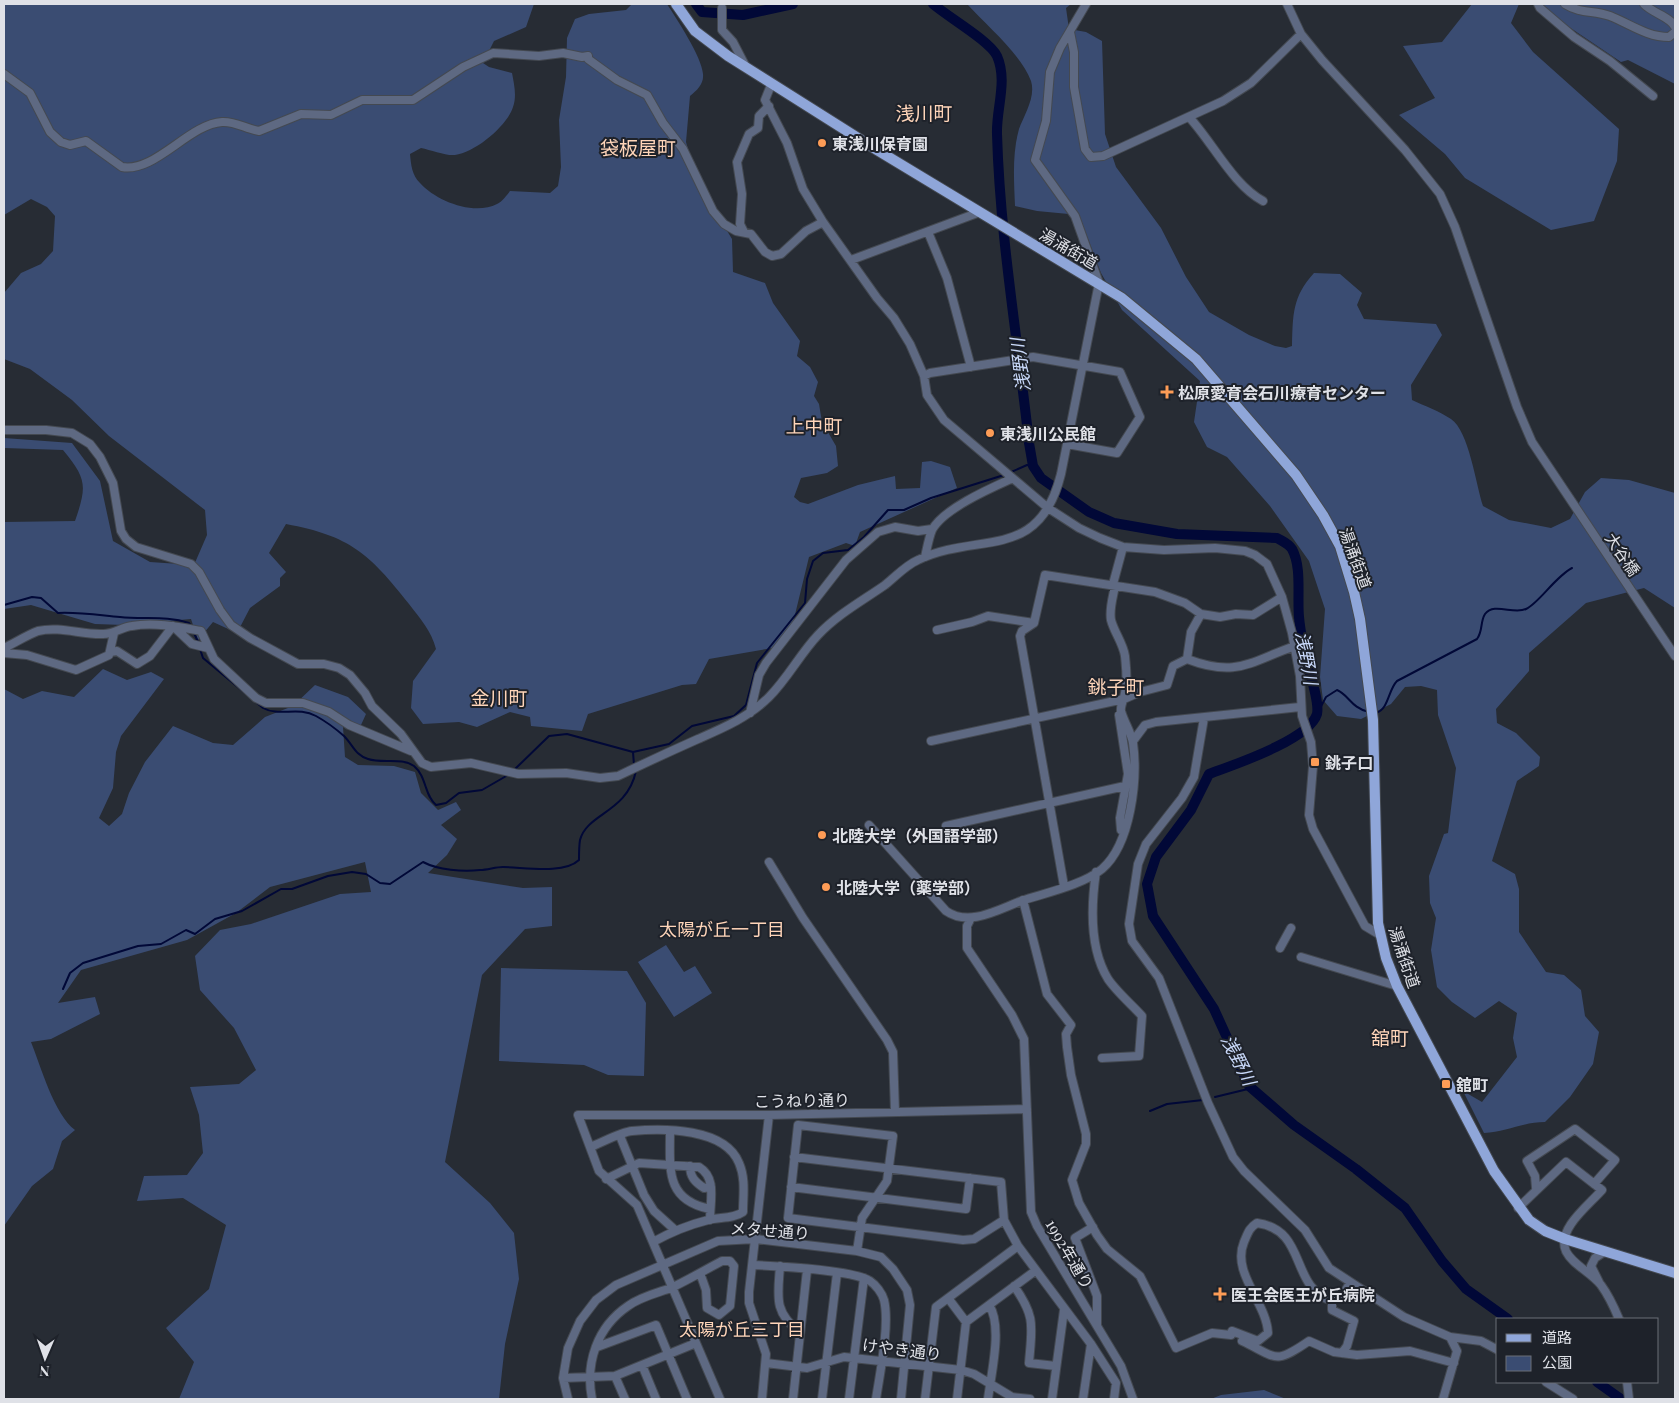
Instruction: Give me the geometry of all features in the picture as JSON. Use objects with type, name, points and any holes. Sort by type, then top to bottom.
[{"type":"main road","name":"湯涌街道","points":[[676,4],[695,31],[712,46],[1122,298],[1196,359],[1296,475],[1323,514],[1340,546],[1354,592],[1371,696],[1373,720],[1377,904],[1380,935],[1396,986],[1494,1171],[1518,1208],[1529,1220],[1545,1231],[1565,1239],[1675,1273]]},
{"type":"street","points":[[4,430],[46,430],[72,433],[90,444],[100,457],[113,483],[121,531],[136,547],[191,564],[199,572],[220,610],[231,625],[250,638],[298,664],[324,664],[350,674],[365,693],[372,706],[400,734],[422,763],[430,767],[471,763],[518,774],[566,773],[600,778],[618,776],[740,720],[750,713],[769,698],[817,636],[837,617],[879,589],[915,560],[939,551],[1000,542],[1014,537],[1030,528],[1048,508],[1056,493],[1061,474],[1099,283],[1075,216],[1035,160],[1046,121],[1050,72],[1060,48],[1086,4]]},
{"type":"street","name":"大谷橋","points":[[1287,4],[1301,34],[1322,60],[1405,150],[1440,194],[1455,227],[1517,407],[1532,442],[1675,656]]},
{"type":"street","points":[[1538,4],[1540,8],[1574,37],[1610,61],[1653,96]]},
{"type":"street","points":[[1565,4],[1582,12],[1610,17],[1651,34],[1669,37],[1675,32]]},
{"type":"street","points":[[1644,4],[1653,13],[1671,21],[1675,26]]},
{"type":"street","points":[[722,8],[722,30],[733,42],[747,69]]},
{"type":"street","points":[[1070,32],[1074,52],[1074,87],[1085,149],[1091,157],[1103,156],[1223,101],[1251,82],[1301,34]]},
{"type":"street","points":[[4,74],[30,93],[50,132],[60,142],[70,145],[86,142],[122,167],[138,168],[186,138],[221,122],[234,123],[259,131],[301,114],[330,116],[362,100],[413,100],[463,67],[493,52],[539,56],[563,53],[582,57],[588,56],[588,59],[617,80],[647,95],[654,102],[663,123],[683,149],[713,211],[724,224],[736,231],[751,234],[764,252],[777,256],[806,232],[823,222]]},
{"type":"street","points":[[771,84],[765,100],[787,143],[802,189],[877,298],[894,318],[910,344],[924,376],[927,395],[944,420],[1008,476],[1048,508],[1079,528],[1122,547],[1164,550],[1215,548],[1245,551],[1255,554],[1267,564],[1282,597],[1300,676],[1300,707],[1311,742],[1313,766],[1309,815],[1313,829],[1365,926],[1380,935]]},
{"type":"street","points":[[744,232],[740,224],[742,194],[737,162],[749,134],[758,128],[759,116],[769,106]]},
{"type":"street","points":[[1189,117],[1206,136],[1236,179],[1247,191],[1262,201]]},
{"type":"street","points":[[851,260],[980,212]]},
{"type":"street","points":[[928,232],[947,278],[971,367]]},
{"type":"street","points":[[924,376],[930,373],[1034,357],[1120,372],[1140,417],[1117,453],[1067,444]]},
{"type":"street","points":[[750,713],[758,675],[846,560],[881,530],[895,527],[918,531],[932,529],[964,502],[1008,476]]},
{"type":"street","points":[[925,557],[932,529]]},
{"type":"street","points":[[1122,547],[1112,599],[1112,620],[1124,650],[1127,672],[1124,700],[1119,717],[1125,745],[1128,774],[1120,818],[1122,836]]},
{"type":"street","points":[[1064,886],[1033,719],[1034,715],[1020,636],[1022,631],[1034,623],[1045,574],[1155,592],[1185,603],[1201,614],[1220,617],[1236,614],[1254,615],[1282,597]]},
{"type":"street","points":[[1187,659],[1190,632],[1201,614]]},
{"type":"street","points":[[937,630],[972,622],[988,616],[1034,623]]},
{"type":"street","points":[[4,648],[37,632],[63,630],[102,634],[114,633],[132,626],[173,626],[198,630],[201,631],[202,646]]},
{"type":"street","points":[[173,626],[202,646],[256,698],[266,703],[303,703],[328,712],[349,725],[413,752]]},
{"type":"street","points":[[110,652],[117,651],[137,664],[150,656],[173,626]]},
{"type":"street","points":[[4,653],[27,655],[76,670],[109,655],[114,633]]},
{"type":"street","points":[[931,740],[1124,700],[1140,692],[1167,685],[1173,666],[1187,659],[1210,668],[1228,669],[1267,658],[1294,646]]},
{"type":"street","points":[[1133,741],[1145,725],[1150,723],[1300,707]]},
{"type":"street","points":[[869,825],[946,911],[954,916],[971,918],[1064,886],[1096,872],[1112,858],[1122,836],[1130,806],[1135,773],[1133,741],[1120,709]]},
{"type":"street","points":[[1204,718],[1194,777],[1182,798],[1146,844],[1138,864],[1129,924],[1132,941],[1159,978],[1208,1103],[1233,1157],[1244,1171],[1305,1230],[1329,1268],[1404,1316],[1450,1337],[1481,1341],[1496,1349]]},
{"type":"street","points":[[946,826],[1126,786]]},
{"type":"street","points":[[769,862],[803,918],[887,1040],[893,1052],[896,1112]]},
{"type":"street","points":[[1096,872],[1092,912],[1102,968],[1109,981],[1142,1016],[1139,1056],[1102,1058]]},
{"type":"street","points":[[1023,900],[1047,994],[1070,1025],[1066,1034],[1067,1047],[1086,1134],[1086,1144],[1072,1180],[1079,1203],[1107,1248],[1140,1276],[1176,1348],[1212,1333],[1231,1335],[1277,1358],[1286,1357],[1309,1341],[1334,1352],[1357,1355],[1410,1351],[1454,1362]]},
{"type":"street","name":"1992年通り","points":[[971,918],[967,926],[967,948],[1012,1015],[1024,1039],[1031,1212],[1037,1226],[1121,1366],[1133,1399]]},
{"type":"street","points":[[1280,948],[1291,928]]},
{"type":"street","points":[[1302,957],[1396,986]]},
{"type":"street","name":"こうねり通り","points":[[590,1147],[578,1115],[768,1115],[1027,1109]]},
{"type":"street","points":[[762,1399],[766,1363],[763,1338],[749,1303],[749,1292],[768,1115]]},
{"type":"street","points":[[857,1251],[860,1228],[864,1213],[887,1180],[893,1136],[798,1125],[788,1218],[860,1228],[974,1239],[1004,1220]]},
{"type":"street","points":[[1536,1188],[1535,1176],[1527,1161],[1575,1129],[1615,1160],[1594,1184]]},
{"type":"street","points":[[653,1242],[675,1230],[710,1220],[738,1216],[743,1212],[744,1179],[739,1162],[730,1149],[715,1138],[701,1133],[631,1131],[590,1147],[599,1171],[606,1179],[627,1194],[637,1205],[720,1399]]},
{"type":"street","points":[[670,1131],[670,1164],[672,1181],[677,1192],[697,1207],[710,1209]]},
{"type":"street","points":[[620,1136],[644,1195],[654,1211],[675,1230]]},
{"type":"street","points":[[794,1156],[1001,1182],[1004,1220],[1018,1246],[1035,1271],[1091,1344],[1116,1383],[1114,1399]]},
{"type":"street","points":[[1518,1208],[1536,1188],[1566,1162],[1602,1190],[1570,1225],[1564,1246],[1566,1253],[1586,1274],[1600,1283]]},
{"type":"street","points":[[606,1179],[639,1163],[699,1167],[711,1179],[710,1220]]},
{"type":"street","points":[[690,1166],[690,1174],[695,1182],[704,1188],[711,1188]]},
{"type":"street","points":[[791,1187],[874,1199],[966,1209],[970,1178]]},
{"type":"street","points":[[1231,1335],[1232,1330],[1258,1341],[1268,1333],[1268,1323],[1245,1273],[1241,1258],[1246,1234],[1257,1223],[1282,1232],[1296,1253],[1301,1272],[1322,1298],[1332,1301],[1342,1296],[1350,1283]]},
{"type":"street","points":[[1093,1226],[1075,1238],[1097,1296],[1097,1325]]},
{"type":"street","name":"メタせ通り","points":[[568,1399],[563,1378],[568,1348],[580,1321],[596,1300],[616,1285],[718,1240],[755,1239],[857,1251],[881,1257],[901,1278],[907,1290],[910,1305],[901,1399]]},
{"type":"street","points":[[926,1399],[936,1307],[1018,1246]]},
{"type":"street","points":[[1604,1252],[1595,1258],[1591,1266],[1613,1302],[1619,1318]]},
{"type":"street","points":[[592,1399],[588,1379],[592,1353],[600,1335],[611,1320],[629,1305],[672,1287],[700,1273],[722,1262],[730,1261],[734,1266],[730,1306],[719,1315],[707,1308],[706,1290],[700,1273]]},
{"type":"street","points":[[753,1264],[837,1273],[864,1278],[872,1282],[884,1300],[884,1340],[876,1399]]},
{"type":"street","points":[[780,1266],[778,1300],[780,1309],[786,1321],[800,1332]]},
{"type":"street","points":[[792,1399],[807,1270]]},
{"type":"street","points":[[966,1322],[1035,1271]]},
{"type":"street","points":[[822,1399],[837,1273]]},
{"type":"street","points":[[849,1399],[864,1278]]},
{"type":"street","points":[[1014,1286],[1027,1304],[1033,1322],[1029,1363],[1056,1366]]},
{"type":"street","points":[[732,1291],[749,1292]]},
{"type":"street","points":[[948,1298],[966,1322],[957,1399]]},
{"type":"street","points":[[1332,1301],[1332,1310],[1354,1321],[1347,1346],[1342,1353]]},
{"type":"street","points":[[988,1399],[996,1318],[989,1305]]},
{"type":"street","points":[[1052,1399],[1064,1310]]},
{"type":"street","points":[[596,1347],[656,1325],[688,1399]]},
{"type":"street","points":[[1443,1399],[1457,1351],[1450,1337]]},
{"type":"street","points":[[563,1378],[588,1379],[615,1376],[696,1342]]},
{"type":"street","points":[[1083,1399],[1091,1344]]},
{"type":"street","name":"けやき通り","points":[[766,1363],[807,1368],[826,1360],[844,1356],[961,1370],[974,1374],[1012,1397],[1030,1399]]},
{"type":"street","points":[[642,1365],[656,1399]]},
{"type":"street","points":[[615,1376],[625,1399]]},
{"type":"street","points":[[1548,1383],[1573,1399]]},
{"type":"street","points":[[1627,1383],[1630,1399]]},
{"type":"green space","points":[[4,4],[534,4],[526,27],[494,41],[483,63],[489,67],[512,73],[515,99],[510,114],[498,130],[481,144],[463,153],[447,155],[421,148],[410,154],[411,166],[415,177],[427,190],[445,201],[456,205],[478,208],[499,203],[510,191],[550,193],[558,186],[561,167],[559,120],[566,77],[567,38],[575,19],[589,14],[626,10],[632,4],[667,4],[694,48],[702,67],[703,78],[701,84],[690,96],[686,142],[698,183],[732,239],[733,272],[765,283],[773,303],[800,341],[797,356],[810,367],[818,382],[814,396],[819,404],[822,422],[836,446],[838,466],[827,473],[801,478],[794,497],[800,502],[808,504],[858,485],[895,476],[896,489],[920,488],[922,462],[931,461],[950,467],[957,488],[860,532],[855,546],[846,543],[809,557],[792,627],[772,648],[709,659],[696,684],[682,685],[588,714],[582,731],[531,726],[530,717],[510,712],[477,727],[459,722],[423,724],[411,708],[413,681],[436,649],[425,625],[395,586],[357,549],[327,534],[286,524],[269,553],[286,572],[280,578],[280,586],[250,608],[237,633],[213,622],[198,640],[191,619],[124,625],[95,624],[31,605],[4,609],[4,522],[75,521],[83,491],[81,476],[63,450],[4,448],[4,438],[72,443],[100,481],[113,541],[150,562],[194,565],[207,535],[205,510],[109,436],[72,400],[30,369],[4,359],[4,293],[21,273],[41,264],[53,251],[55,216],[47,207],[31,199],[4,215]]},
{"type":"green space","points":[[967,4],[1071,4],[1066,8],[1069,29],[1086,32],[1102,41],[1105,134],[1116,167],[1161,228],[1186,277],[1209,312],[1249,335],[1275,346],[1286,348],[1292,346],[1295,307],[1301,290],[1314,273],[1340,274],[1362,293],[1357,305],[1364,319],[1436,324],[1442,335],[1411,385],[1412,400],[1446,416],[1457,425],[1467,446],[1483,506],[1509,520],[1551,528],[1570,519],[1585,492],[1601,478],[1629,480],[1675,493],[1675,608],[1644,588],[1586,603],[1529,653],[1529,671],[1496,709],[1497,723],[1516,733],[1540,757],[1539,766],[1517,781],[1492,861],[1515,874],[1519,889],[1519,932],[1546,972],[1564,975],[1581,990],[1585,1016],[1599,1032],[1593,1064],[1570,1097],[1545,1122],[1484,1133],[1463,1091],[1482,1102],[1517,1057],[1513,1038],[1517,1013],[1499,1001],[1475,1018],[1452,1002],[1437,987],[1431,950],[1436,918],[1430,903],[1429,876],[1444,834],[1448,833],[1456,768],[1438,715],[1437,690],[1421,686],[1405,687],[1391,704],[1361,719],[1337,716],[1323,700],[1320,677],[1325,609],[1309,561],[1270,506],[1227,457],[1207,447],[1194,422],[1200,381],[1122,310],[1101,273],[1079,215],[1037,211],[1015,206],[1015,148],[1019,129],[1031,100],[1031,81],[1012,51]]},
{"type":"green space","points":[[1472,4],[1519,4],[1511,23],[1533,52],[1619,129],[1617,161],[1594,221],[1551,230],[1465,178],[1445,154],[1399,115],[1435,98],[1403,46],[1442,42]]},
{"type":"green space","points":[[1535,4],[1675,4],[1675,84],[1628,60],[1621,62]]},
{"type":"green space","points":[[103,669],[127,680],[151,672],[164,679],[121,736],[116,752],[113,788],[99,818],[109,826],[122,814],[129,793],[145,762],[173,726],[213,743],[233,745],[265,717],[293,706],[315,685],[348,697],[366,714],[361,725],[343,727],[345,757],[358,765],[394,766],[415,772],[421,793],[438,810],[456,802],[461,810],[441,825],[457,839],[447,855],[428,873],[523,888],[552,887],[552,926],[525,929],[482,975],[445,1162],[490,1203],[514,1233],[519,1279],[505,1344],[499,1399],[179,1399],[194,1362],[166,1328],[209,1289],[226,1225],[183,1198],[137,1201],[144,1176],[187,1175],[203,1153],[199,1115],[190,1087],[239,1084],[256,1070],[234,1028],[200,990],[195,956],[220,930],[251,924],[340,894],[371,892],[365,862],[270,887],[236,913],[187,940],[81,970],[58,1003],[95,997],[100,1014],[51,1039],[31,1042],[54,1102],[67,1123],[75,1130],[62,1141],[53,1169],[32,1186],[4,1226],[4,689],[23,699],[42,691],[74,697]]},
{"type":"green space","points":[[666,945],[684,972],[695,966],[712,993],[674,1017],[638,962]]},
{"type":"green space","points":[[501,968],[627,971],[646,1003],[644,1076],[608,1075],[584,1065],[499,1061]]},
{"type":"green space","points":[[1264,1390],[1286,1399],[1211,1399],[1221,1395]]},
{"type":"waterway","name":"浅野川","points":[[696,4],[702,12],[743,15],[793,4]]},
{"type":"waterway","name":"浅野川","points":[[933,4],[986,43],[997,56],[1000,66],[1002,85],[997,134],[1002,212],[1033,466],[1041,478],[1089,512],[1114,523],[1177,534],[1277,538],[1292,549],[1297,564],[1300,625],[1304,651],[1317,700],[1317,714],[1311,724],[1286,742],[1252,758],[1209,774],[1191,810],[1156,857],[1147,884],[1153,916],[1214,1009],[1249,1086],[1294,1125],[1356,1169],[1405,1208],[1442,1261],[1466,1289],[1507,1318]]},
{"type":"waterway","points":[[1009,473],[1027,465],[1033,466]]},
{"type":"waterway","points":[[514,770],[549,736],[567,734],[633,752],[669,744],[692,726],[734,716],[746,705],[757,663],[805,603],[807,579],[813,561],[823,553],[848,550],[864,537],[888,510],[904,510],[931,498],[1004,475]]},
{"type":"waterway","points":[[1376,713],[1384,708],[1397,681],[1477,639],[1483,617],[1489,611],[1494,609],[1516,611],[1526,609],[1559,577],[1572,568]]},
{"type":"waterway","points":[[4,605],[32,597],[41,598],[58,613],[81,613],[129,618],[163,618],[189,623],[191,626]]},
{"type":"waterway","points":[[194,633],[199,644]]},
{"type":"waterway","points":[[200,649],[203,658],[263,708],[276,712],[296,711],[309,713],[341,733],[357,752],[364,757],[380,761],[398,761],[414,766],[421,775],[429,796],[436,805],[446,803],[459,793],[482,790],[508,775]]},
{"type":"waterway","points":[[1317,714],[1326,697],[1337,690],[1358,708],[1369,712]]},
{"type":"waterway","points":[[633,752],[634,765]]},
{"type":"waterway","points":[[63,989],[70,973],[83,963],[138,946],[161,944],[186,930],[195,934],[215,919],[242,911],[281,889],[292,889],[328,876],[352,872],[366,874],[380,883],[390,884],[423,862],[443,869],[466,871],[503,867],[553,869],[572,865],[579,860],[580,840],[584,831],[624,796],[631,785],[636,771]]},
{"type":"waterway","points":[[1215,1097],[1248,1089],[1249,1086]]},
{"type":"waterway","points":[[1150,1111],[1167,1104],[1203,1100]]},
{"type":"waterway","name":"浅野川","points":[[1598,1383],[1621,1399]]},
{"type":"place","name":"東浅川保育園","points":[[822,143]]},
{"type":"place","name":"松原愛育会石川療育センター","points":[[1167,392]]},
{"type":"place","name":"東浅川公民館","points":[[990,433]]},
{"type":"place","name":"銚子口","points":[[1315,762]]},
{"type":"place","name":"北陸大学（外国語学部）","points":[[822,835]]},
{"type":"place","name":"北陸大学（薬学部）","points":[[826,887]]},
{"type":"place","name":"舘町","points":[[1446,1084]]},
{"type":"place","name":"医王会医王が丘病院","points":[[1220,1294]]},
{"type":"district","name":"浅川町","points":[[924,112]]},
{"type":"district","name":"袋板屋町","points":[[638,147]]},
{"type":"district","name":"上中町","points":[[814,425]]},
{"type":"district","name":"銚子町","points":[[1116,686]]},
{"type":"district","name":"金川町","points":[[499,697]]},
{"type":"district","name":"太陽が丘一丁目","points":[[722,929]]},
{"type":"district","name":"舘町","points":[[1390,1037]]},
{"type":"district","name":"太陽が丘三丁目","points":[[742,1329]]}]
